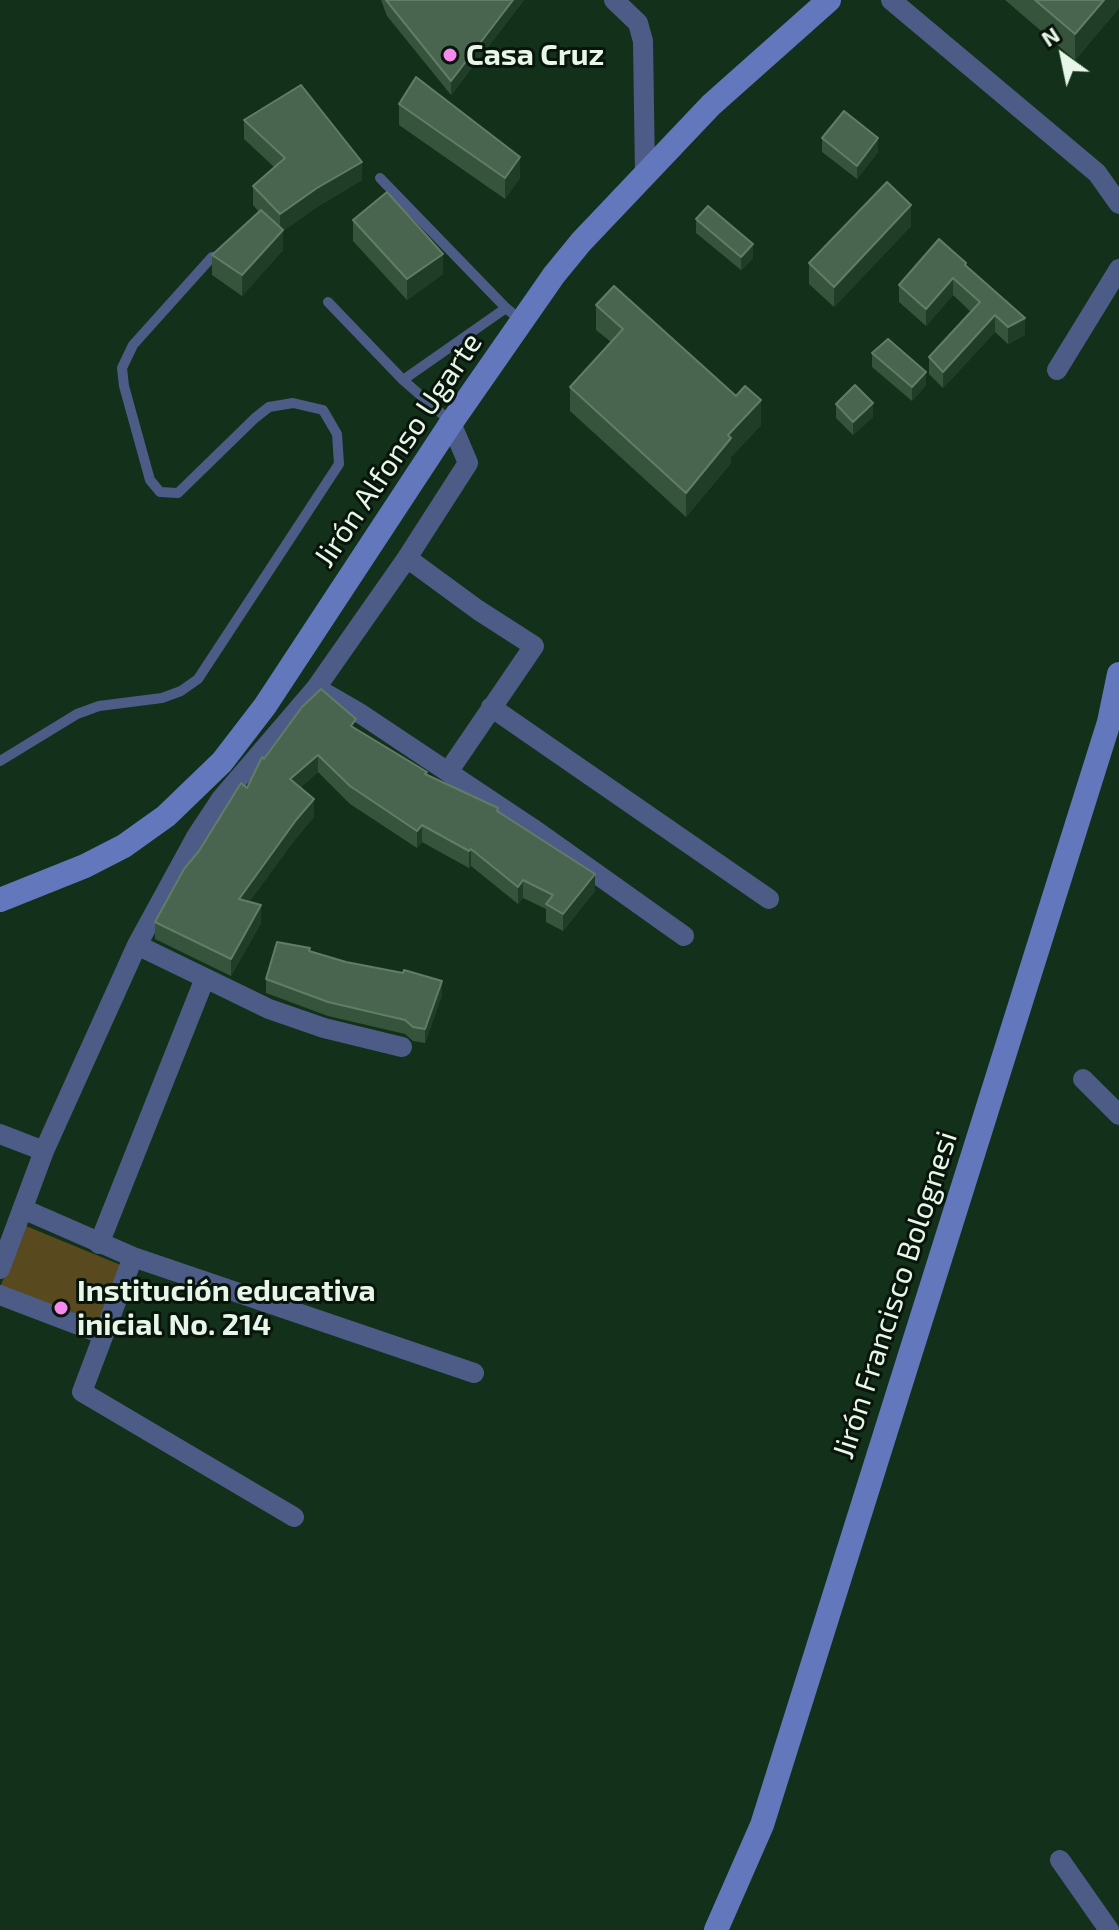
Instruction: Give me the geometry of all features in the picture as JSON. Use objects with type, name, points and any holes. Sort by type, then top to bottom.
[{"type":"street","points":[[614,0],[638,23],[643,41],[645,174]]},
{"type":"street","name":"Jirón Alfonso Ugarte","points":[[0,900],[85,866],[124,846],[166,816],[222,762],[265,706],[451,423],[515,315],[711,105],[829,0]]},
{"type":"street","points":[[891,0],[1097,173],[1119,204]]},
{"type":"street","points":[[1057,370],[1119,269]]},
{"type":"street","points":[[0,1269],[44,1151],[137,945],[204,825],[221,799],[316,688],[407,558],[468,463],[451,423]]},
{"type":"street","points":[[407,558],[534,646],[448,772]]},
{"type":"street","name":"Jirón Francisco Bolognesi","points":[[716,1930],[762,1825],[1102,747],[1119,674]]},
{"type":"street","points":[[316,688],[532,828],[684,936]]},
{"type":"street","points":[[265,706],[288,719]]},
{"type":"street","points":[[491,707],[769,899]]},
{"type":"street","points":[[137,945],[269,1009],[324,1028],[402,1047]]},
{"type":"street","points":[[99,1244],[205,978]]},
{"type":"street","points":[[1083,1079],[1119,1115]]},
{"type":"street","points":[[0,1134],[44,1151]]},
{"type":"street","points":[[23,1209],[133,1257],[474,1373]]},
{"type":"street","points":[[133,1257],[82,1392],[294,1517]]},
{"type":"street","points":[[0,1295],[102,1334]]},
{"type":"street","points":[[1060,1860],[1109,1930]]},
{"type":"lane","points":[[380,178],[515,315],[403,380]]},
{"type":"lane","points":[[0,761],[77,714],[99,706],[162,698],[181,691],[198,679],[339,464],[337,434],[323,410],[293,403],[269,407],[178,493],[160,492],[150,480],[124,386],[122,368],[133,345],[212,257]]},
{"type":"lane","points":[[328,302],[403,380],[451,423]]},
{"type":"shaded area","points":[[26,1226],[123,1266],[97,1327],[0,1287]]},
{"type":"building","name":"Casa Cruz","points":[[386,0],[513,0],[451,81]]},
{"type":"building","points":[[1035,0],[1104,0],[1075,34]]},
{"type":"building","points":[[416,77],[520,157],[505,178],[399,104]]},
{"type":"building","points":[[301,85],[362,162],[280,214],[253,186],[285,158],[244,120]]},
{"type":"building","points":[[844,111],[878,138],[857,166],[822,138]]},
{"type":"building","points":[[887,182],[911,205],[834,287],[809,263]]},
{"type":"building","points":[[387,192],[443,254],[407,279],[353,220]]},
{"type":"building","points":[[708,206],[753,244],[741,257],[696,219]]},
{"type":"building","points":[[261,210],[283,230],[242,275],[212,255]]},
{"type":"building","points":[[939,239],[1025,318],[1008,327],[995,315],[943,372],[929,357],[980,302],[953,278],[926,309],[899,285]]},
{"type":"building","points":[[614,286],[736,396],[745,386],[761,400],[728,435],[731,438],[686,493],[570,387],[623,329],[596,305]]},
{"type":"building","points":[[888,339],[926,372],[912,387],[872,353]]},
{"type":"building","points":[[855,385],[873,403],[853,422],[836,404]]},
{"type":"building","points":[[321,689],[356,719],[351,726],[427,772],[425,774],[498,808],[497,811],[595,874],[563,914],[546,904],[553,895],[523,880],[518,887],[471,849],[469,851],[422,825],[417,831],[350,786],[318,755],[290,779],[314,799],[239,899],[261,905],[231,959],[155,922],[184,869],[199,851],[241,783],[247,788],[262,757],[264,759],[302,707]]},
{"type":"building","points":[[277,942],[310,948],[309,951],[346,962],[403,973],[404,970],[442,981],[425,1029],[413,1027],[405,1020],[328,1002],[266,979]]},
{"type":"place","name":"Casa Cruz","points":[[450,55]]},
{"type":"place","name":"Institución educativa inicial No. 214","points":[[61,1308]]}]
